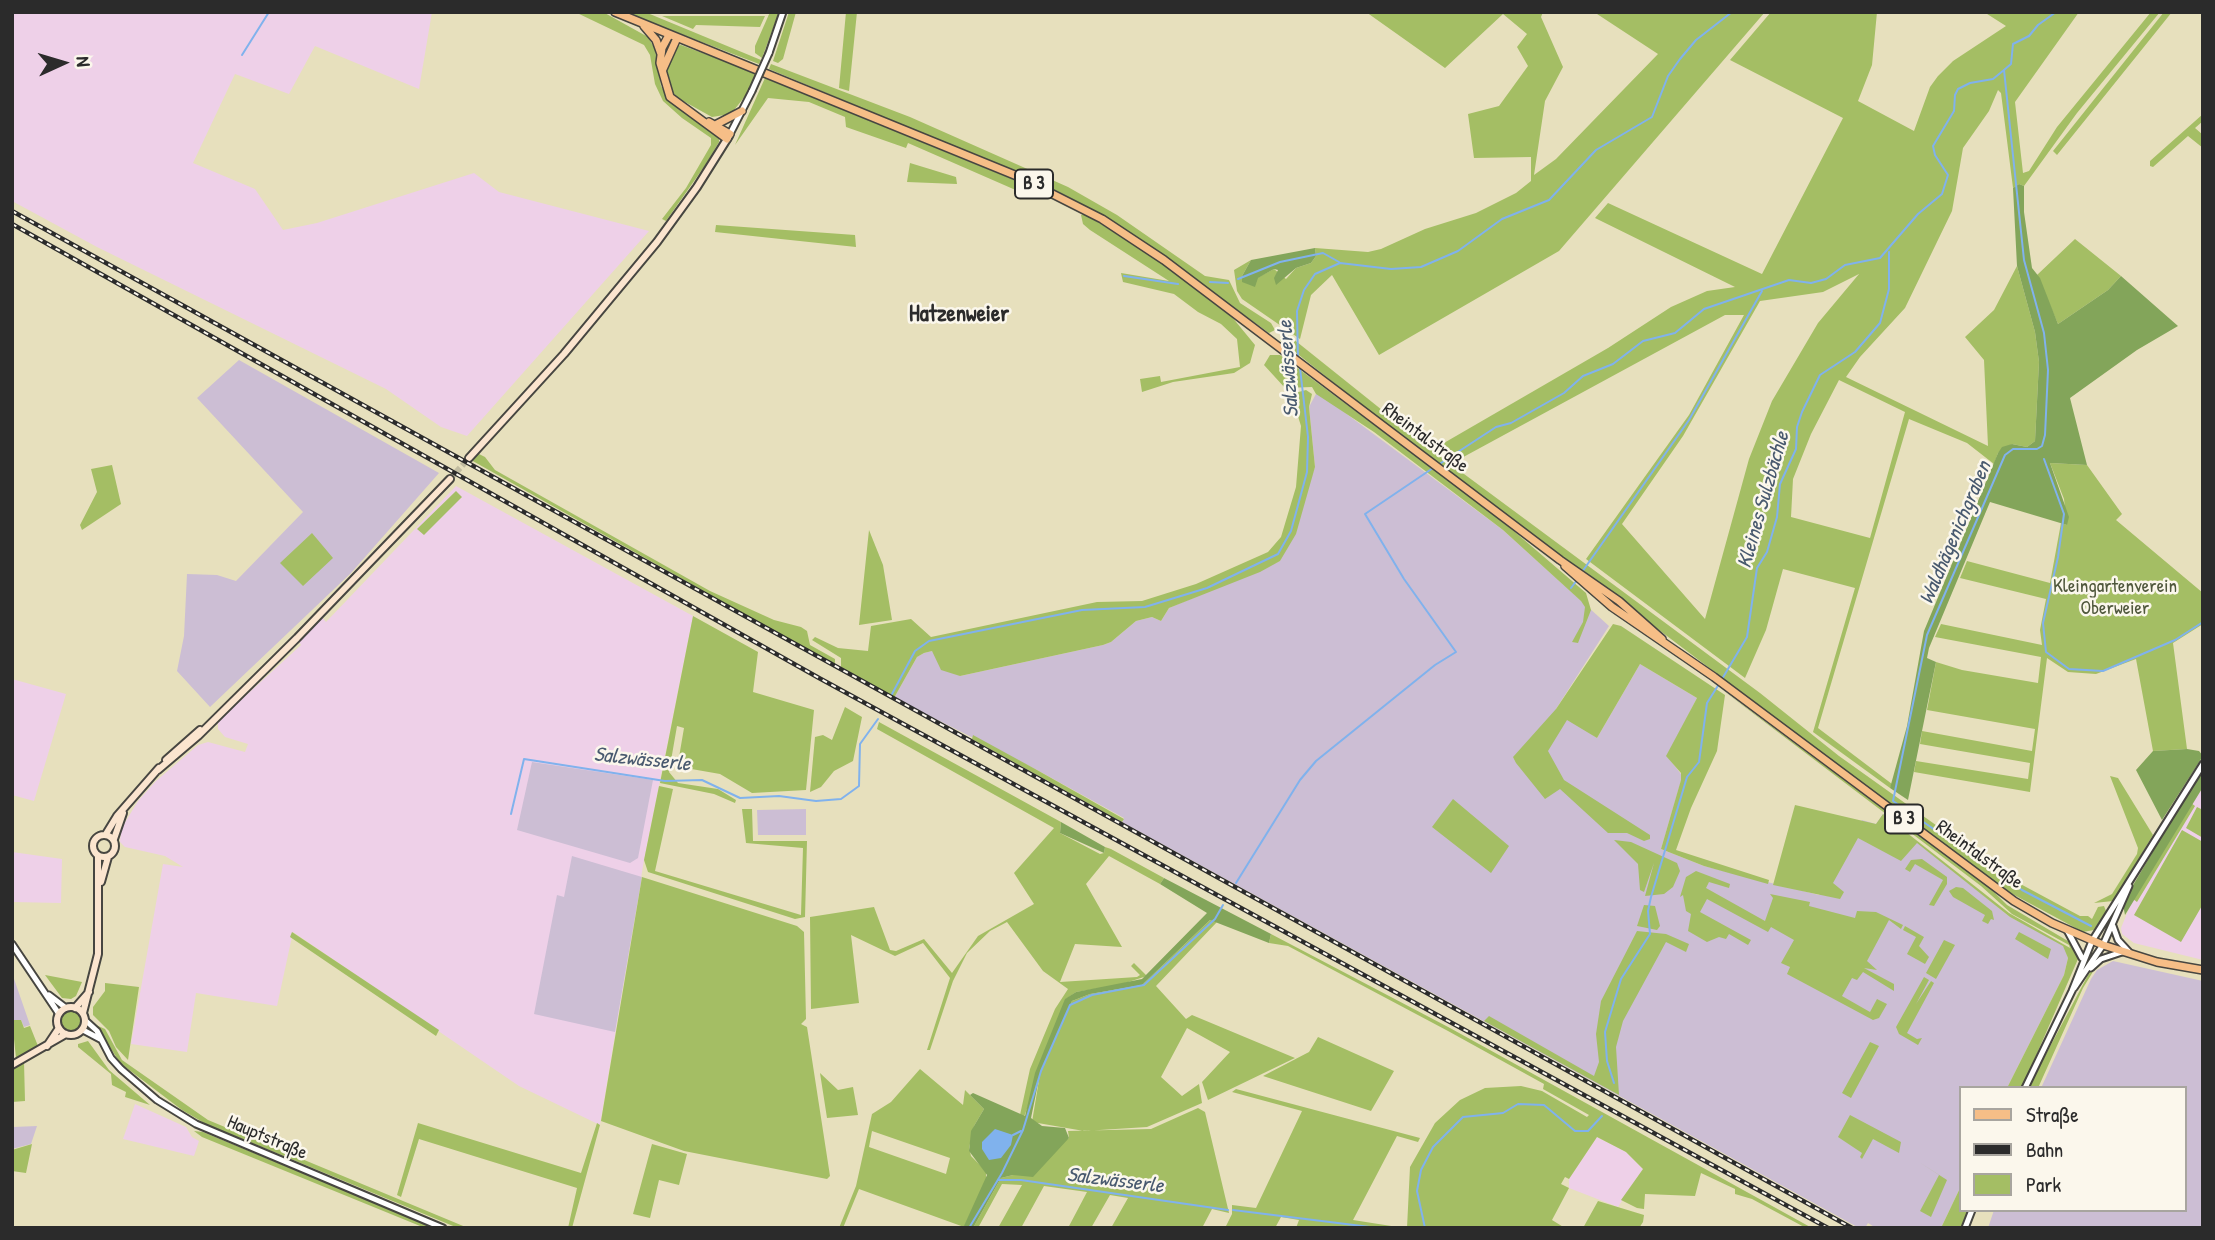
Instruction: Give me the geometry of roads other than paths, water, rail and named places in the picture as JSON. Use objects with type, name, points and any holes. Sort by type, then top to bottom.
[{"type":"main road","name":"B 3","points":[[615,12],[673,37]]},
{"type":"main road","points":[[641,23],[652,35],[661,54],[662,73],[670,97],[729,137]]},
{"type":"main road","points":[[661,54],[673,37]]},
{"type":"main road","points":[[662,73],[673,37]]},
{"type":"main road","name":"Rheintalstraße","points":[[673,37],[966,154],[1064,199],[1155,254],[1573,571],[1644,621],[1662,639],[2014,901],[2092,941],[2132,955],[2203,970]]},
{"type":"main road","points":[[717,124],[742,111]]},
{"type":"main road","points":[[705,121],[717,124],[729,137]]},
{"type":"main road","points":[[468,458],[564,354],[651,251],[729,137]]},
{"type":"main road","points":[[59,1028],[66,1034],[74,1035],[83,1030],[98,954],[100,888],[98,856],[93,844],[97,836],[106,834],[124,807],[158,770],[312,623],[450,479]]},
{"type":"main road","points":[[100,888],[108,857],[116,848],[114,839],[124,807]]},
{"type":"main road","points":[[106,834],[114,839]]},
{"type":"main road","points":[[98,856],[108,857]]},
{"type":"main road","points":[[46,1047],[59,1028],[59,1014],[66,1008],[75,1007],[90,991]]},
{"type":"main road","points":[[75,1007],[84,1016]]},
{"type":"main road","points":[[12,1065],[66,1034]]},
{"type":"street","points":[[729,137],[769,53],[783,12]]},
{"type":"street","points":[[2026,1086],[2072,990],[2092,941],[2203,764]]},
{"type":"street","points":[[2072,990],[2103,945],[2131,881]]},
{"type":"street","points":[[2113,925],[2118,940],[2132,955]]},
{"type":"street","points":[[2067,930],[2080,948],[2083,960]]},
{"type":"street","points":[[12,944],[59,1014]]},
{"type":"street","points":[[2088,970],[2102,959],[2123,952]]},
{"type":"street","points":[[46,992],[66,1008]]},
{"type":"street","name":"Hauptstraße","points":[[84,1016],[121,1069],[158,1100],[196,1124],[443,1228]]},
{"type":"street","name":"Hauptstraße","points":[[83,1030],[102,1041]]},
{"type":"water","points":[[995,1129],[1013,1135],[1011,1145],[1001,1158],[989,1160],[982,1149],[982,1142]]},
{"type":"waterway","points":[[242,55],[269,12]]},
{"type":"waterway","name":"Salzwässerle","points":[[1298,359],[1297,311],[1304,290],[1315,274],[1340,263],[1391,269],[1421,267],[1458,251],[1502,219],[1549,200],[1596,150],[1652,117],[1668,76],[1680,59],[1696,40],[1732,12]]},
{"type":"waterway","name":"Salzwässerle","points":[[1438,465],[1496,427],[1511,423],[1564,393],[1583,376],[1613,364],[1643,341],[1675,333],[1704,309],[1789,280],[1811,283],[1826,279],[1845,265],[1880,258],[1918,214],[1942,194],[1948,175],[1935,155],[1933,146],[1954,111],[1958,89],[1970,83],[1993,79],[2011,64],[2013,44],[2029,36],[2038,25],[2056,12]]},
{"type":"waterway","name":"Waldhägenichgraben","points":[[2004,70],[2024,260],[2044,333],[2048,370],[2045,435],[2042,446],[2037,449],[2013,449],[2005,455],[1927,635],[1893,801],[2022,890],[2091,926]]},
{"type":"waterway","name":"Kleines Sulzbächle","points":[[1722,679],[1747,637],[1757,568],[1767,552],[1777,517],[1780,484],[1796,449],[1797,427],[1802,412],[1820,375],[1855,352],[1880,323],[1889,289],[1889,252]]},
{"type":"waterway","points":[[1238,279],[1280,262],[1323,253],[1339,262]]},
{"type":"waterway","points":[[1124,276],[1178,284]]},
{"type":"waterway","points":[[1210,282],[1228,283]]},
{"type":"waterway","name":"Salzwässerle","points":[[1582,572],[1689,420],[1762,291]]},
{"type":"waterway","name":"Salzwässerle","points":[[892,694],[915,651],[929,641],[1082,610],[1145,607],[1207,588],[1278,554],[1291,531],[1307,472],[1308,437],[1300,368]]},
{"type":"waterway","points":[[2044,459],[2064,514],[2058,557],[2043,623],[2046,652],[2069,669],[2103,671],[2175,640],[2203,622]]},
{"type":"waterway","name":"Salzwässerle","points":[[1236,883],[1300,780],[1316,761],[1435,665],[1456,652],[1404,579],[1365,514],[1433,468]]},
{"type":"waterway","name":"Salzwässerle","points":[[1571,588],[1577,580]]},
{"type":"waterway","name":"Kleines Sulzbächle","points":[[1614,1083],[1607,1061],[1605,1032],[1621,979],[1650,934],[1648,911],[1651,897],[1687,777],[1699,762],[1707,703],[1719,684]]},
{"type":"waterway","name":"Salzwässerle","points":[[511,814],[524,759],[665,781],[702,780],[740,798],[779,796],[816,801],[841,799],[859,786],[860,744],[878,719]]},
{"type":"waterway","name":"Salzwässerle","points":[[969,1228],[1002,1173],[1023,1130],[1041,1071],[1070,1005],[1092,995],[1144,985],[1215,919],[1223,905]]},
{"type":"waterway","name":"Kleines Sulzbächle","points":[[1425,1228],[1417,1191],[1421,1170],[1433,1147],[1463,1117],[1503,1113],[1518,1104],[1544,1105],[1575,1131],[1588,1131],[1602,1116]]},
{"type":"waterway","name":"Salzwässerle","points":[[1013,1135],[1021,1131]]},
{"type":"waterway","name":"Salzwässerle","points":[[999,1180],[1021,1180],[1228,1210]]},
{"type":"waterway","name":"Salzwässerle","points":[[1233,1210],[1378,1228]]},
{"type":"tunnel","points":[[450,479],[469,458]]},
{"type":"railway","points":[[12,211],[1852,1228]]},
{"type":"railway","points":[[12,224],[819,678],[1828,1228]]},
{"type":"district","name":"Hatzenweier","points":[[959,315]]},
{"type":"park label","name":"Kleingartenverein Oberweier","points":[[2115,598]]}]
